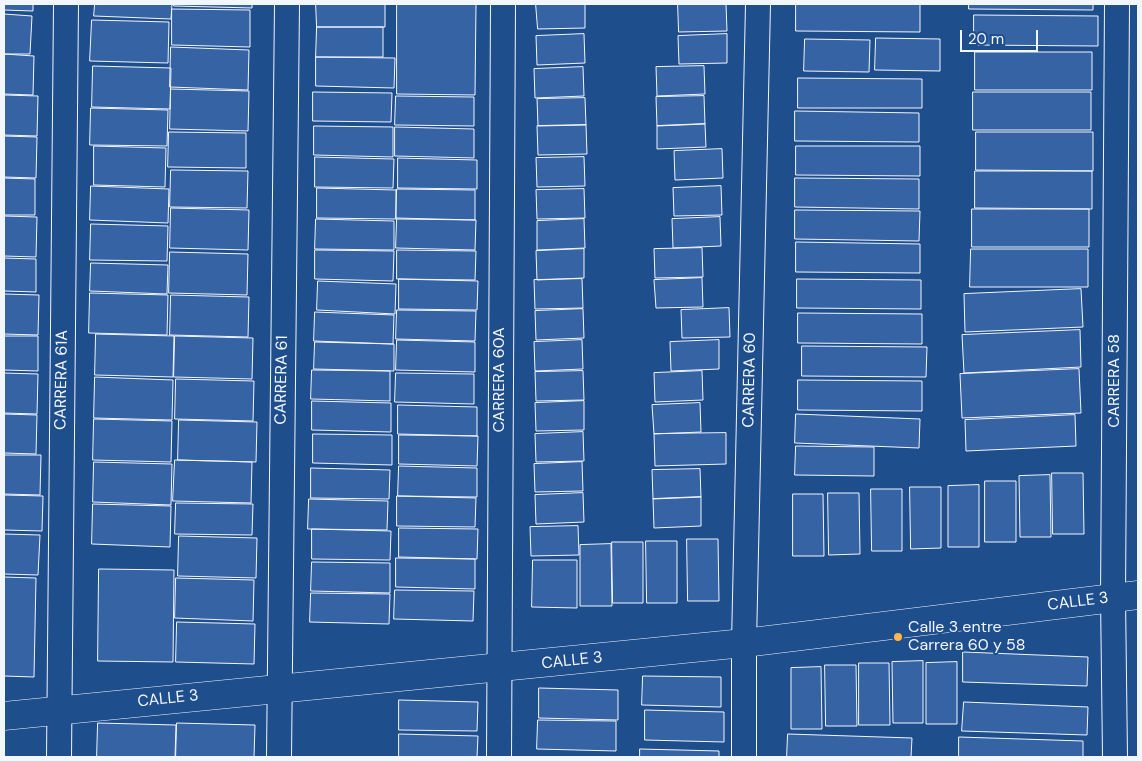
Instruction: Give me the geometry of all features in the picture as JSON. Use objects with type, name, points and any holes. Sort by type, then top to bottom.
[{"type":"street","name":"CARRERA 61A","points":[[59,757],[66,4]]},
{"type":"street","name":"CARRERA 61","points":[[279,757],[278,688],[286,4]]},
{"type":"street","name":"CARRERA 60A","points":[[499,757],[503,4]]},
{"type":"street","name":"CARRERA 60","points":[[744,757],[744,643],[758,4]]},
{"type":"street","name":"CARRERA 58","points":[[1115,757],[1126,596],[1117,4]]},
{"type":"street","name":"CALLE 3","points":[[4,716],[278,688],[498,669],[744,643],[1126,596]]},
{"type":"building","points":[[4,4],[33,4],[33,11],[4,10]]},
{"type":"building","points":[[95,4],[172,4],[171,19],[94,16]]},
{"type":"building","points":[[174,4],[252,4],[252,8],[174,6]]},
{"type":"building","points":[[316,4],[385,4],[385,27],[317,27]]},
{"type":"building","points":[[397,4],[476,4],[475,95],[397,94]]},
{"type":"building","points":[[536,4],[585,4],[585,28],[538,29]]},
{"type":"building","points":[[678,4],[726,4],[727,31],[679,32]]},
{"type":"building","points":[[796,4],[920,4],[920,32],[796,31]]},
{"type":"building","points":[[969,4],[1093,4],[1093,10],[969,9]]},
{"type":"building","points":[[172,9],[250,10],[250,47],[172,45]]},
{"type":"building","points":[[4,14],[32,16],[30,54],[4,54]]},
{"type":"building","points":[[974,15],[1098,16],[1098,46],[974,45]]},
{"type":"building","points":[[92,20],[169,22],[168,63],[90,61]]},
{"type":"building","points":[[317,27],[383,27],[383,57],[316,57]]},
{"type":"building","points":[[584,34],[585,63],[537,65],[536,36]]},
{"type":"building","points":[[727,34],[727,63],[679,64],[678,36]]},
{"type":"building","points":[[876,38],[940,39],[940,71],[875,70]]},
{"type":"building","points":[[805,39],[870,40],[869,72],[804,71]]},
{"type":"building","points":[[171,47],[249,50],[248,90],[170,87]]},
{"type":"building","points":[[975,52],[1092,52],[1092,90],[975,90]]},
{"type":"building","points":[[4,54],[34,56],[33,95],[4,94]]},
{"type":"building","points":[[316,57],[395,58],[394,88],[316,86]]},
{"type":"building","points":[[93,66],[171,68],[170,109],[92,107]]},
{"type":"building","points":[[704,66],[705,94],[657,96],[656,67]]},
{"type":"building","points":[[583,67],[584,96],[535,98],[534,69]]},
{"type":"building","points":[[798,78],[922,79],[922,108],[798,108]]},
{"type":"building","points":[[171,89],[249,91],[248,131],[170,129]]},
{"type":"building","points":[[313,92],[392,93],[391,122],[313,121]]},
{"type":"building","points":[[973,92],[1091,92],[1091,130],[973,130]]},
{"type":"building","points":[[4,95],[38,96],[37,136],[4,135]]},
{"type":"building","points":[[396,96],[474,97],[474,126],[395,125]]},
{"type":"building","points":[[704,96],[705,124],[657,126],[656,97]]},
{"type":"building","points":[[585,98],[586,125],[538,126],[537,99]]},
{"type":"building","points":[[91,108],[168,110],[167,146],[90,145]]},
{"type":"building","points":[[795,111],[919,113],[919,142],[795,141]]},
{"type":"building","points":[[705,124],[706,147],[657,149],[657,126]]},
{"type":"building","points":[[586,125],[587,154],[538,155],[537,126]]},
{"type":"building","points":[[314,126],[393,127],[393,157],[314,155]]},
{"type":"building","points":[[395,127],[474,129],[474,158],[395,156]]},
{"type":"building","points":[[169,132],[246,133],[246,168],[168,167]]},
{"type":"building","points":[[976,132],[1093,132],[1093,171],[976,170]]},
{"type":"building","points":[[4,136],[37,137],[36,178],[4,177]]},
{"type":"building","points":[[94,146],[166,148],[165,187],[94,185]]},
{"type":"building","points":[[796,146],[920,146],[920,176],[796,175]]},
{"type":"building","points":[[722,149],[723,178],[675,180],[674,151]]},
{"type":"building","points":[[315,157],[394,159],[393,188],[315,187]]},
{"type":"building","points":[[584,157],[585,186],[537,187],[536,158]]},
{"type":"building","points":[[398,158],[477,160],[477,189],[398,188]]},
{"type":"building","points":[[171,170],[248,171],[247,208],[170,207]]},
{"type":"building","points":[[975,171],[1092,171],[1092,209],[975,208]]},
{"type":"building","points":[[4,178],[35,179],[35,215],[4,215]]},
{"type":"building","points":[[795,178],[919,179],[919,209],[795,207]]},
{"type":"building","points":[[91,186],[169,189],[168,223],[90,220]]},
{"type":"building","points":[[721,186],[722,215],[674,216],[673,188]]},
{"type":"building","points":[[317,188],[396,190],[396,219],[317,218]]},
{"type":"building","points":[[397,189],[475,190],[475,220],[396,218]]},
{"type":"building","points":[[584,189],[585,218],[537,219],[536,190]]},
{"type":"building","points":[[171,208],[249,210],[248,250],[170,248]]},
{"type":"building","points":[[972,209],[1089,209],[1089,247],[972,247]]},
{"type":"building","points":[[795,210],[920,211],[919,241],[795,239]]},
{"type":"building","points":[[4,216],[37,217],[36,257],[4,256]]},
{"type":"building","points":[[720,217],[721,246],[673,248],[672,219]]},
{"type":"building","points":[[316,219],[394,221],[394,250],[315,249]]},
{"type":"building","points":[[397,219],[476,220],[475,250],[396,248]]},
{"type":"building","points":[[584,219],[585,248],[537,250],[537,221]]},
{"type":"building","points":[[91,224],[168,226],[167,261],[90,260]]},
{"type":"building","points":[[796,242],[920,244],[920,273],[796,272]]},
{"type":"building","points":[[702,248],[703,277],[655,278],[654,249]]},
{"type":"building","points":[[584,249],[584,278],[537,280],[536,251]]},
{"type":"building","points":[[971,249],[1088,249],[1088,287],[970,287]]},
{"type":"building","points":[[315,250],[394,251],[393,281],[315,279]]},
{"type":"building","points":[[397,250],[476,251],[475,280],[397,279]]},
{"type":"building","points":[[170,252],[248,254],[247,295],[169,293]]},
{"type":"building","points":[[4,258],[36,259],[36,292],[4,291]]},
{"type":"building","points":[[91,263],[168,265],[167,294],[90,291]]},
{"type":"building","points":[[702,278],[703,307],[656,308],[654,280]]},
{"type":"building","points":[[399,279],[478,281],[477,310],[399,309]]},
{"type":"building","points":[[582,279],[583,308],[535,309],[534,280]]},
{"type":"building","points":[[797,279],[921,280],[921,309],[797,308]]},
{"type":"building","points":[[318,281],[396,284],[395,314],[317,310]]},
{"type":"building","points":[[1081,289],[1083,327],[965,332],[964,294]]},
{"type":"building","points":[[90,293],[168,295],[167,335],[89,333]]},
{"type":"building","points":[[4,294],[39,295],[38,335],[4,334]]},
{"type":"building","points":[[171,295],[249,297],[248,337],[170,335]]},
{"type":"building","points":[[729,308],[730,337],[682,338],[681,310]]},
{"type":"building","points":[[583,309],[584,338],[536,340],[535,311]]},
{"type":"building","points":[[397,310],[476,311],[475,341],[396,339]]},
{"type":"building","points":[[315,312],[394,315],[393,344],[314,341]]},
{"type":"building","points":[[798,313],[922,314],[922,344],[798,343]]},
{"type":"building","points":[[1080,330],[1081,367],[964,373],[962,335]]},
{"type":"building","points":[[96,334],[174,336],[173,377],[95,375]]},
{"type":"building","points":[[4,336],[38,336],[38,371],[4,370]]},
{"type":"building","points":[[175,336],[253,338],[252,379],[174,377]]},
{"type":"building","points":[[397,340],[475,342],[475,372],[396,370]]},
{"type":"building","points":[[582,340],[583,369],[535,371],[534,342]]},
{"type":"building","points":[[719,340],[719,369],[671,371],[670,342]]},
{"type":"building","points":[[315,342],[394,344],[394,371],[314,369]]},
{"type":"building","points":[[802,346],[927,347],[926,377],[802,376]]},
{"type":"building","points":[[1079,369],[1081,413],[962,418],[960,374]]},
{"type":"building","points":[[312,370],[390,371],[390,401],[311,399]]},
{"type":"building","points":[[583,371],[584,400],[536,401],[535,372]]},
{"type":"building","points":[[702,371],[703,400],[655,402],[654,373]]},
{"type":"building","points":[[4,373],[38,374],[37,414],[4,413]]},
{"type":"building","points":[[396,373],[474,374],[474,404],[395,402]]},
{"type":"building","points":[[95,377],[173,380],[172,420],[94,418]]},
{"type":"building","points":[[176,379],[254,381],[253,421],[175,419]]},
{"type":"building","points":[[798,380],[922,381],[922,411],[798,410]]},
{"type":"building","points":[[312,401],[391,403],[391,432],[312,430]]},
{"type":"building","points":[[584,401],[584,430],[536,431],[535,403]]},
{"type":"building","points":[[700,403],[701,432],[654,434],[652,405]]},
{"type":"building","points":[[398,405],[477,407],[477,436],[398,434]]},
{"type":"building","points":[[4,414],[37,415],[36,454],[4,453]]},
{"type":"building","points":[[796,414],[920,419],[919,448],[795,443]]},
{"type":"building","points":[[1075,415],[1076,446],[966,451],[965,420]]},
{"type":"building","points":[[94,419],[172,421],[171,462],[93,460]]},
{"type":"building","points":[[179,420],[257,422],[256,462],[178,460]]},
{"type":"building","points":[[583,432],[584,461],[536,462],[535,434]]},
{"type":"building","points":[[726,433],[726,464],[655,466],[654,434]]},
{"type":"building","points":[[313,434],[392,435],[392,465],[313,463]]},
{"type":"building","points":[[399,435],[478,436],[477,466],[399,464]]},
{"type":"building","points":[[796,446],[874,447],[874,476],[795,475]]},
{"type":"building","points":[[4,455],[41,455],[40,495],[4,494]]},
{"type":"building","points":[[175,460],[252,462],[251,503],[173,501]]},
{"type":"building","points":[[94,462],[172,464],[171,505],[93,502]]},
{"type":"building","points":[[582,462],[583,491],[535,492],[534,464]]},
{"type":"building","points":[[399,466],[477,468],[477,497],[398,496]]},
{"type":"building","points":[[311,468],[390,470],[389,499],[311,498]]},
{"type":"building","points":[[700,469],[701,497],[653,499],[652,470]]},
{"type":"building","points":[[1052,473],[1083,473],[1084,534],[1053,534]]},
{"type":"building","points":[[1050,475],[1051,537],[1020,537],[1019,476]]},
{"type":"building","points":[[985,481],[1016,481],[1016,542],[985,542]]},
{"type":"building","points":[[979,485],[979,547],[948,547],[948,486]]},
{"type":"building","points":[[910,487],[941,487],[941,548],[911,549]]},
{"type":"building","points":[[871,489],[902,489],[902,551],[872,551]]},
{"type":"building","points":[[583,493],[584,522],[536,524],[535,495]]},
{"type":"building","points":[[828,493],[859,493],[860,554],[829,555]]},
{"type":"building","points":[[793,494],[823,494],[824,556],[793,556]]},
{"type":"building","points":[[4,495],[43,496],[42,531],[4,530]]},
{"type":"building","points":[[397,496],[476,498],[475,527],[397,526]]},
{"type":"building","points":[[701,497],[701,526],[654,528],[653,499]]},
{"type":"building","points":[[309,499],[388,501],[387,530],[308,529]]},
{"type":"building","points":[[176,503],[253,504],[252,535],[175,534]]},
{"type":"building","points":[[93,504],[171,506],[170,547],[92,544]]},
{"type":"building","points":[[578,526],[579,555],[531,556],[530,527]]},
{"type":"building","points":[[399,528],[478,529],[477,559],[399,557]]},
{"type":"building","points":[[312,529],[391,531],[390,560],[312,559]]},
{"type":"building","points":[[4,534],[40,535],[38,575],[4,574]]},
{"type":"building","points":[[179,536],[257,538],[256,578],[178,576]]},
{"type":"building","points":[[687,539],[718,539],[719,601],[688,601]]},
{"type":"building","points":[[646,541],[677,541],[677,603],[647,603]]},
{"type":"building","points":[[612,542],[643,542],[643,603],[613,603]]},
{"type":"building","points":[[611,544],[612,606],[580,606],[580,545]]},
{"type":"building","points":[[396,558],[475,559],[475,589],[396,587]]},
{"type":"building","points":[[533,560],[577,560],[577,608],[532,607]]},
{"type":"building","points":[[312,562],[390,563],[390,593],[311,591]]},
{"type":"building","points":[[99,569],[174,570],[173,662],[98,661]]},
{"type":"building","points":[[4,577],[36,578],[34,677],[4,676]]},
{"type":"building","points":[[176,578],[254,580],[253,621],[175,618]]},
{"type":"building","points":[[395,590],[474,591],[473,621],[394,619]]},
{"type":"building","points":[[311,593],[390,594],[389,624],[310,622]]},
{"type":"building","points":[[177,622],[255,624],[254,664],[176,662]]},
{"type":"building","points":[[963,652],[1088,657],[1087,686],[963,682]]},
{"type":"building","points":[[923,661],[923,723],[893,723],[892,662]]},
{"type":"building","points":[[957,662],[957,724],[926,724],[926,663]]},
{"type":"building","points":[[859,663],[889,663],[890,725],[859,725]]},
{"type":"building","points":[[825,665],[856,665],[857,726],[826,726]]},
{"type":"building","points":[[821,667],[822,729],[791,729],[791,668]]},
{"type":"building","points":[[643,676],[721,677],[721,707],[642,705]]},
{"type":"building","points":[[539,688],[618,690],[618,720],[539,718]]},
{"type":"building","points":[[399,700],[478,702],[477,731],[399,730]]},
{"type":"building","points":[[964,702],[1088,707],[1087,735],[962,731]]},
{"type":"building","points":[[645,710],[724,712],[724,742],[645,740]]},
{"type":"building","points":[[538,720],[616,721],[616,751],[537,749]]},
{"type":"building","points":[[98,723],[176,725],[175,757],[97,757]]},
{"type":"building","points":[[177,723],[255,725],[254,757],[176,757]]},
{"type":"building","points":[[399,734],[478,736],[477,757],[399,757]]},
{"type":"building","points":[[788,734],[912,738],[911,757],[787,757]]},
{"type":"building","points":[[959,737],[1083,741],[1083,757],[959,757]]},
{"type":"building","points":[[640,749],[719,751],[719,757],[640,757]]},
{"type":"place","name":"Calle 3 entre Carrera 60 y 58","points":[[898,637]]}]
